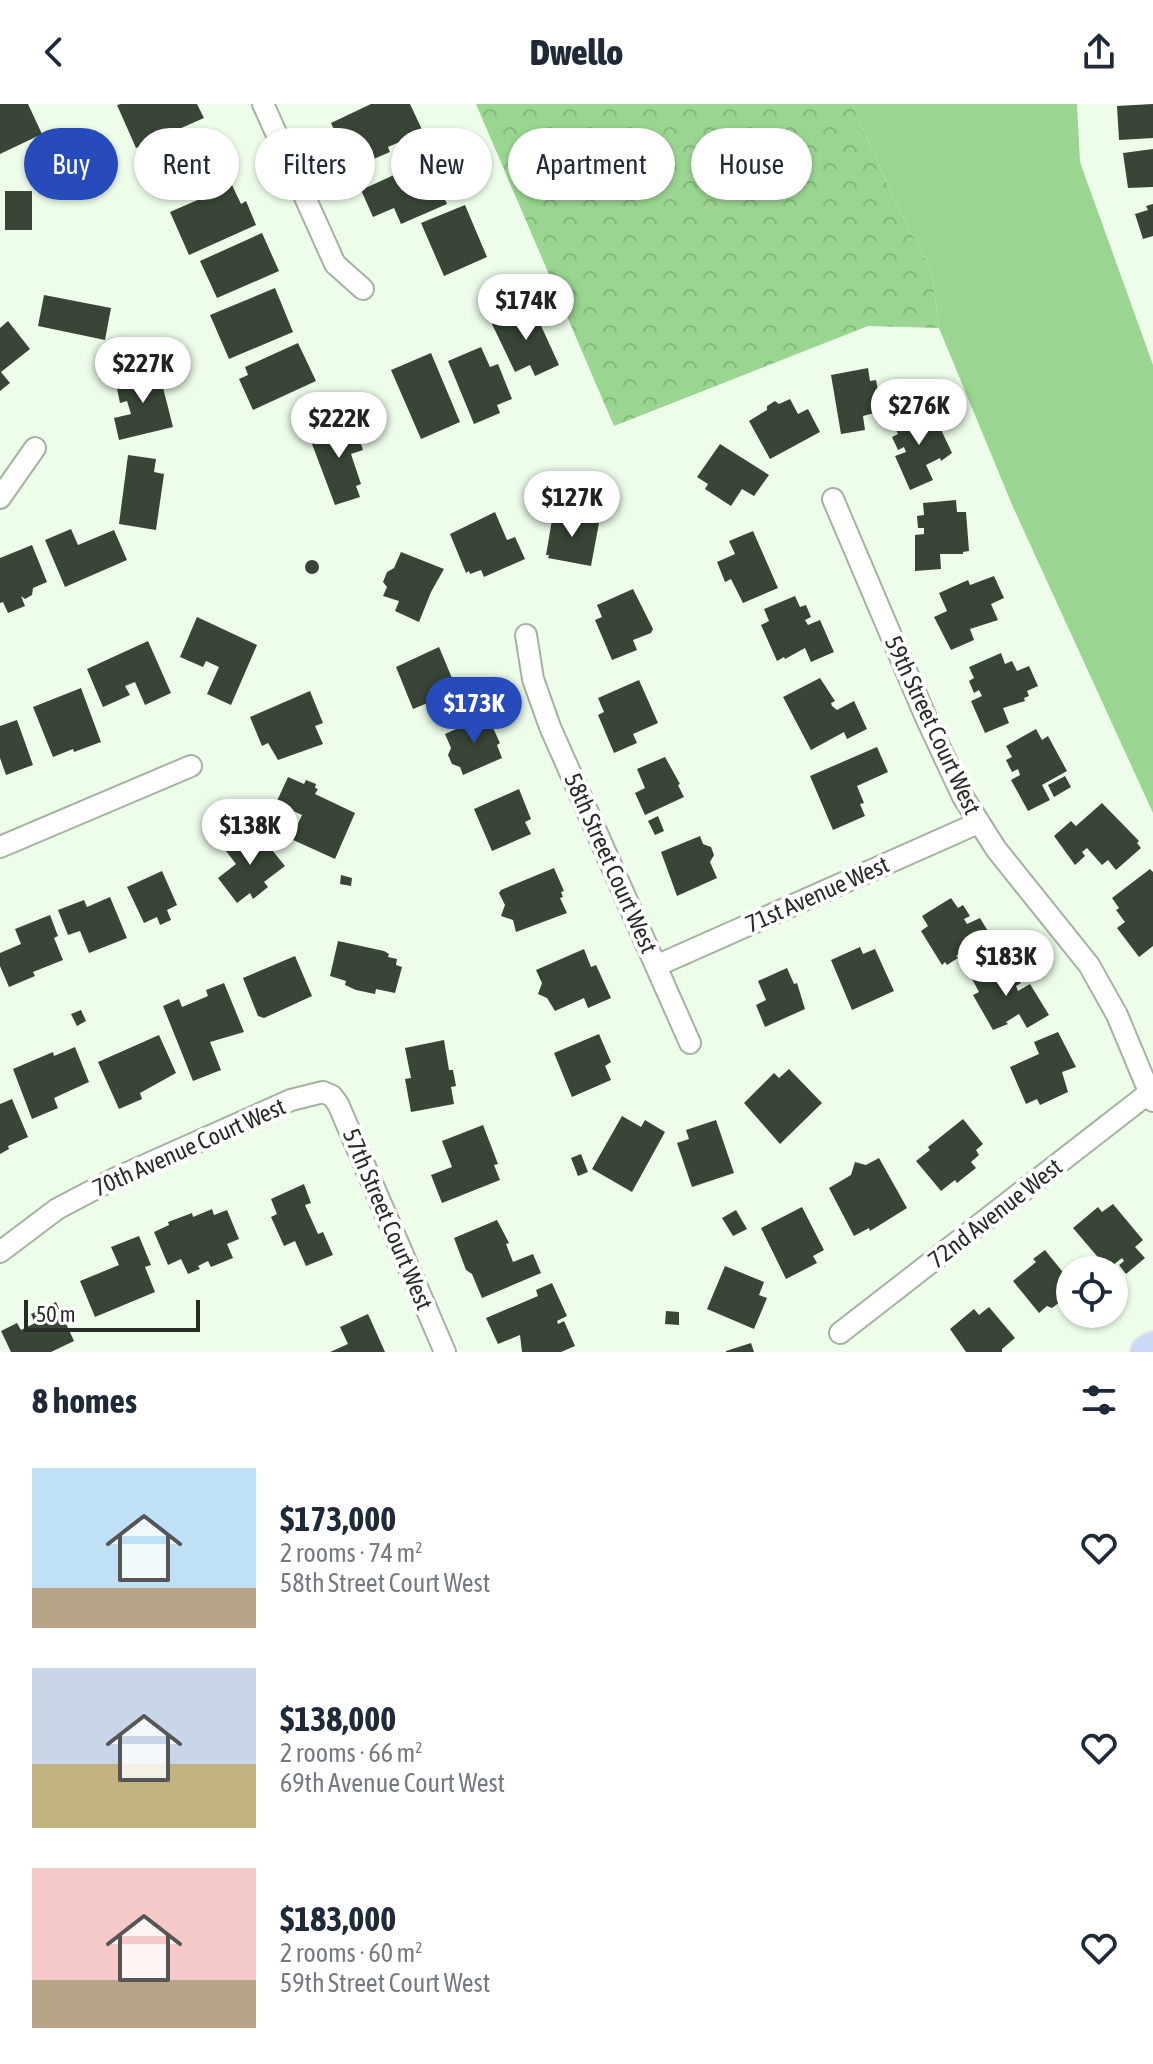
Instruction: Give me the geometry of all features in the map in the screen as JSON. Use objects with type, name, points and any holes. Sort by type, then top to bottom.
[{"type":"main road","points":[[1147,1352],[1153,1348]]},
{"type":"street","points":[[263,104],[335,264],[363,289]]},
{"type":"street","points":[[0,498],[35,448]]},
{"type":"street","name":"59th Street Court West","points":[[833,499],[927,720],[978,823],[1013,872],[1089,965],[1117,1015],[1151,1097]]},
{"type":"street","name":"58th Street Court West","points":[[526,635],[533,679],[550,727],[690,1043]]},
{"type":"street","points":[[0,847],[191,766]]},
{"type":"street","name":"71st Avenue West","points":[[656,966],[978,823]]},
{"type":"street","name":"70th Avenue Court West","points":[[0,1252],[57,1209],[114,1179],[291,1100],[323,1092]]},
{"type":"street","name":"57th Street Court West","points":[[323,1092],[332,1096],[338,1104],[445,1352]]},
{"type":"street","name":"72nd Avenue West","points":[[840,1333],[1151,1097]]},
{"type":"green space","points":[[476,104],[852,104],[895,201],[932,273],[939,328],[868,326],[614,426],[517,200],[675,200],[675,128],[508,128],[508,179],[492,141],[492,128],[486,128]]},
{"type":"green space","points":[[852,104],[1077,104],[1080,162],[1153,365],[1153,813],[1013,507],[939,328],[932,273],[895,201]]},
{"type":"building","points":[[0,104],[28,104],[39,128],[24,128],[24,143],[0,154]]},
{"type":"building","points":[[197,104],[204,118],[181,128],[134,128],[134,143],[117,105]]},
{"type":"building","points":[[371,104],[410,104],[421,128],[391,128],[390,152],[375,158],[375,128],[333,128],[331,123]]},
{"type":"building","points":[[1153,104],[1153,138],[1119,140],[1117,106]]},
{"type":"building","points":[[1153,149],[1153,187],[1128,188],[1123,153]]},
{"type":"building","points":[[391,176],[391,200],[445,200],[447,204],[401,224],[394,208],[373,217],[365,200],[375,200],[375,184]]},
{"type":"building","points":[[5,191],[24,191],[24,200],[32,200],[32,230],[5,230]]},
{"type":"building","points":[[198,200],[239,200],[241,204],[246,201],[256,225],[189,255],[170,212]]},
{"type":"building","points":[[1153,204],[1153,236],[1143,239],[1135,214],[1148,210],[1146,206]]},
{"type":"building","points":[[465,205],[487,257],[444,276],[421,223]]},
{"type":"building","points":[[262,233],[279,271],[217,298],[200,261]]},
{"type":"building","points":[[275,288],[293,332],[229,359],[210,315]]},
{"type":"building","points":[[44,295],[111,308],[105,340],[38,326]]},
{"type":"building","points":[[532,306],[559,365],[535,376],[530,365],[515,372],[492,324]]},
{"type":"building","points":[[8,321],[30,349],[1,372],[10,383],[0,391],[0,328]]},
{"type":"building","points":[[298,343],[316,381],[253,410],[239,379],[248,375],[245,367]]},
{"type":"building","points":[[481,347],[490,367],[498,364],[512,399],[497,405],[500,413],[474,424],[448,361]]},
{"type":"building","points":[[431,353],[460,422],[421,439],[391,370]]},
{"type":"building","points":[[158,368],[173,427],[119,440],[114,418],[131,414],[127,401],[120,403],[115,379]]},
{"type":"building","points":[[868,368],[870,381],[876,380],[882,411],[863,416],[865,430],[841,434],[831,375]]},
{"type":"building","points":[[790,399],[798,414],[808,409],[820,432],[770,459],[749,421],[775,401],[779,404]]},
{"type":"building","points":[[923,409],[928,420],[935,417],[952,453],[941,461],[940,458],[926,465],[933,480],[910,490],[895,456],[906,452],[904,447],[898,450],[892,437],[898,434],[893,423]]},
{"type":"building","points":[[353,421],[363,450],[351,454],[361,484],[356,486],[360,497],[335,505],[309,436]]},
{"type":"building","points":[[720,444],[769,475],[754,496],[742,489],[731,506],[705,489],[708,484],[697,477]]},
{"type":"building","points":[[128,455],[156,459],[154,472],[164,474],[156,530],[119,524]]},
{"type":"building","points":[[956,500],[957,512],[966,512],[969,551],[940,554],[941,569],[915,571],[915,535],[924,534],[924,528],[918,528],[917,516],[924,515],[923,503]]},
{"type":"building","points":[[495,512],[507,540],[515,537],[525,559],[484,577],[481,570],[466,573],[450,534]]},
{"type":"building","points":[[568,512],[578,514],[581,520],[599,523],[591,566],[548,558],[549,555],[546,555],[553,514],[565,516]]},
{"type":"building","points":[[71,529],[78,545],[114,530],[127,560],[65,587],[45,540]]},
{"type":"building","points":[[753,531],[778,588],[743,603],[731,579],[725,582],[717,562],[735,554],[729,541]]},
{"type":"building","points":[[32,545],[47,582],[33,588],[32,595],[25,599],[21,596],[25,606],[8,613],[3,602],[0,603],[0,558]]},
{"type":"building","points":[[401,552],[444,569],[419,622],[395,611],[399,601],[383,596],[387,587],[383,582],[387,572],[394,568]]},
{"type":"building","points":[[312,560],[319,567],[312,574],[305,567]]},
{"type":"building","points":[[994,576],[1004,598],[991,604],[998,620],[970,629],[974,640],[951,650],[934,617],[947,611],[939,593],[968,580],[970,585]]},
{"type":"building","points":[[633,589],[653,629],[651,633],[633,640],[637,650],[612,660],[595,620],[602,617],[597,605]]},
{"type":"building","points":[[795,596],[800,607],[806,605],[811,617],[805,620],[808,625],[820,620],[834,652],[811,662],[805,648],[777,661],[761,625],[769,621],[764,609]]},
{"type":"building","points":[[197,617],[257,645],[231,705],[207,694],[219,667],[206,661],[203,667],[180,657]]},
{"type":"building","points":[[148,641],[171,693],[145,705],[135,682],[125,686],[130,695],[103,707],[87,669]]},
{"type":"building","points":[[439,647],[452,678],[444,682],[450,694],[413,709],[396,667]]},
{"type":"building","points":[[1001,653],[1005,664],[1012,661],[1017,671],[1029,666],[1038,686],[1027,691],[1029,696],[1024,698],[1025,701],[1003,708],[1009,723],[985,733],[971,701],[982,696],[979,690],[974,693],[969,681],[974,678],[969,667]]},
{"type":"building","points":[[820,678],[835,701],[831,703],[832,706],[837,710],[854,701],[867,729],[847,739],[844,732],[811,750],[783,697]]},
{"type":"building","points":[[639,680],[658,723],[633,734],[637,743],[614,753],[598,715],[604,712],[598,698]]},
{"type":"building","points":[[81,688],[101,742],[53,757],[33,707]]},
{"type":"building","points":[[310,691],[323,723],[315,726],[323,744],[278,760],[268,743],[262,746],[250,717]]},
{"type":"building","points":[[487,715],[500,743],[497,745],[502,758],[463,775],[448,755],[451,748],[445,734]]},
{"type":"building","points":[[17,720],[33,765],[6,775],[0,758],[0,726]]},
{"type":"building","points":[[1036,729],[1042,740],[1048,736],[1067,771],[1042,785],[1050,800],[1028,811],[1011,780],[1020,775],[1018,769],[1012,772],[1006,760],[1012,757],[1006,746]]},
{"type":"building","points":[[877,747],[888,772],[857,786],[865,816],[833,830],[810,776]]},
{"type":"building","points":[[665,757],[684,797],[645,815],[635,793],[645,788],[637,769]]},
{"type":"building","points":[[1065,776],[1071,787],[1054,797],[1048,785]]},
{"type":"building","points":[[288,777],[304,784],[306,780],[316,784],[315,788],[318,789],[315,794],[355,813],[335,859],[291,839],[302,815],[276,803]]},
{"type":"building","points":[[519,789],[531,819],[525,822],[531,834],[492,851],[474,809]]},
{"type":"building","points":[[1102,803],[1139,841],[1137,843],[1141,848],[1116,870],[1108,860],[1102,865],[1087,848],[1082,852],[1085,856],[1075,865],[1054,836],[1071,821],[1076,826]]},
{"type":"building","points":[[658,816],[664,831],[655,835],[648,821]]},
{"type":"building","points":[[254,828],[285,866],[264,882],[268,887],[253,899],[250,893],[237,903],[218,878],[236,864],[226,851]]},
{"type":"building","points":[[700,836],[703,844],[711,847],[714,855],[710,862],[717,878],[677,896],[661,852]]},
{"type":"building","points":[[554,868],[564,891],[560,898],[567,913],[516,932],[513,920],[501,916],[505,905],[499,893]]},
{"type":"building","points":[[1150,869],[1153,872],[1153,946],[1139,957],[1117,928],[1125,922],[1112,898]]},
{"type":"building","points":[[162,871],[177,905],[167,910],[171,920],[160,925],[157,917],[144,923],[127,887]]},
{"type":"building","points":[[341,875],[352,878],[351,886],[340,884]]},
{"type":"building","points":[[110,897],[127,938],[89,953],[80,931],[68,935],[58,910],[84,900],[87,907]]},
{"type":"building","points":[[951,898],[958,908],[963,905],[970,916],[964,919],[967,924],[980,918],[998,948],[976,961],[968,948],[956,956],[958,958],[942,965],[921,931],[928,926],[922,916]]},
{"type":"building","points":[[50,915],[58,936],[54,938],[63,960],[33,972],[35,976],[9,987],[0,966],[0,953],[21,944],[15,929]]},
{"type":"building","points":[[338,941],[384,951],[389,954],[388,957],[397,959],[396,965],[402,967],[395,993],[376,989],[375,994],[356,990],[345,985],[346,981],[330,976]]},
{"type":"building","points":[[860,947],[863,954],[875,949],[894,991],[852,1010],[831,960]]},
{"type":"building","points":[[584,949],[591,967],[596,965],[611,998],[588,1008],[584,998],[555,1011],[547,998],[538,994],[542,983],[536,970]]},
{"type":"building","points":[[295,956],[312,996],[264,1018],[258,1016],[243,978]]},
{"type":"building","points":[[1003,964],[1009,974],[1014,971],[1021,983],[1016,986],[1018,991],[1030,984],[1049,1015],[1027,1028],[1019,1014],[1006,1022],[1008,1024],[993,1030],[973,995],[979,992],[970,975],[985,967],[988,973]]},
{"type":"building","points":[[787,968],[794,984],[797,983],[805,1009],[765,1027],[756,1005],[766,1000],[758,981]]},
{"type":"building","points":[[224,983],[244,1032],[210,1042],[221,1070],[193,1081],[163,1006],[179,999],[182,1007],[208,996],[206,990]]},
{"type":"building","points":[[81,1010],[86,1021],[77,1026],[71,1014]]},
{"type":"building","points":[[1058,1032],[1076,1067],[1062,1072],[1068,1092],[1040,1105],[1037,1099],[1026,1104],[1010,1067],[1039,1054],[1034,1042]]},
{"type":"building","points":[[599,1034],[611,1062],[605,1066],[611,1080],[572,1097],[554,1053]]},
{"type":"building","points":[[159,1035],[176,1073],[140,1093],[142,1099],[119,1109],[98,1062]]},
{"type":"building","points":[[444,1040],[449,1070],[453,1070],[456,1086],[451,1087],[454,1104],[411,1112],[405,1079],[411,1078],[405,1048]]},
{"type":"building","points":[[75,1047],[89,1082],[54,1098],[58,1108],[32,1119],[13,1069],[53,1052],[54,1056]]},
{"type":"building","points":[[789,1069],[822,1103],[780,1144],[744,1103],[774,1073],[779,1078]]},
{"type":"building","points":[[12,1099],[28,1137],[8,1146],[9,1149],[0,1154],[0,1104]]},
{"type":"building","points":[[622,1116],[641,1127],[645,1120],[665,1132],[632,1192],[592,1169]]},
{"type":"building","points":[[963,1119],[983,1144],[976,1150],[979,1155],[971,1162],[976,1168],[941,1191],[916,1161],[930,1150],[928,1147]]},
{"type":"building","points":[[716,1120],[734,1173],[692,1187],[677,1143],[689,1139],[686,1130]]},
{"type":"building","points":[[483,1125],[498,1164],[494,1165],[500,1180],[442,1203],[431,1175],[452,1167],[442,1141]]},
{"type":"building","points":[[581,1154],[588,1172],[578,1176],[571,1158]]},
{"type":"building","points":[[879,1158],[907,1208],[870,1231],[869,1228],[854,1236],[829,1188],[851,1175],[855,1162],[866,1165]]},
{"type":"building","points":[[304,1184],[311,1203],[305,1205],[318,1234],[323,1232],[333,1255],[306,1266],[295,1241],[284,1246],[271,1217],[277,1214],[271,1199]]},
{"type":"building","points":[[1113,1204],[1143,1240],[1135,1247],[1145,1258],[1128,1272],[1128,1256],[1097,1256],[1073,1228],[1098,1207],[1102,1212]]},
{"type":"building","points":[[802,1207],[824,1250],[813,1256],[817,1263],[786,1279],[761,1228]]},
{"type":"building","points":[[212,1209],[214,1215],[227,1210],[239,1239],[227,1244],[233,1258],[211,1267],[208,1261],[188,1274],[181,1259],[168,1265],[154,1232],[169,1225],[168,1222]]},
{"type":"building","points":[[736,1210],[747,1229],[733,1236],[722,1218]]},
{"type":"building","points":[[497,1220],[509,1243],[506,1244],[513,1262],[533,1254],[541,1273],[482,1298],[472,1274],[466,1270],[454,1238]]},
{"type":"building","points":[[139,1236],[151,1265],[145,1267],[155,1292],[95,1317],[80,1281],[119,1265],[111,1247]]},
{"type":"building","points":[[1045,1250],[1056,1264],[1056,1305],[1052,1308],[1047,1306],[1039,1313],[1013,1281],[1036,1262],[1033,1259]]},
{"type":"building","points":[[725,1266],[764,1282],[759,1295],[767,1298],[754,1329],[707,1309]]},
{"type":"building","points":[[552,1283],[567,1316],[557,1321],[558,1324],[564,1321],[575,1346],[561,1352],[522,1352],[520,1335],[498,1344],[486,1318],[538,1296],[536,1290]]},
{"type":"building","points":[[56,1302],[74,1341],[51,1352],[11,1352],[1,1331],[17,1323],[21,1330],[35,1323],[31,1314]]},
{"type":"building","points":[[989,1307],[1015,1338],[1002,1352],[966,1352],[950,1329],[974,1309],[979,1315]]},
{"type":"building","points":[[666,1311],[679,1312],[679,1325],[665,1324]]},
{"type":"building","points":[[368,1314],[385,1352],[330,1352],[348,1344],[340,1327]]},
{"type":"building","points":[[751,1343],[754,1352],[726,1352],[726,1351]]}]
